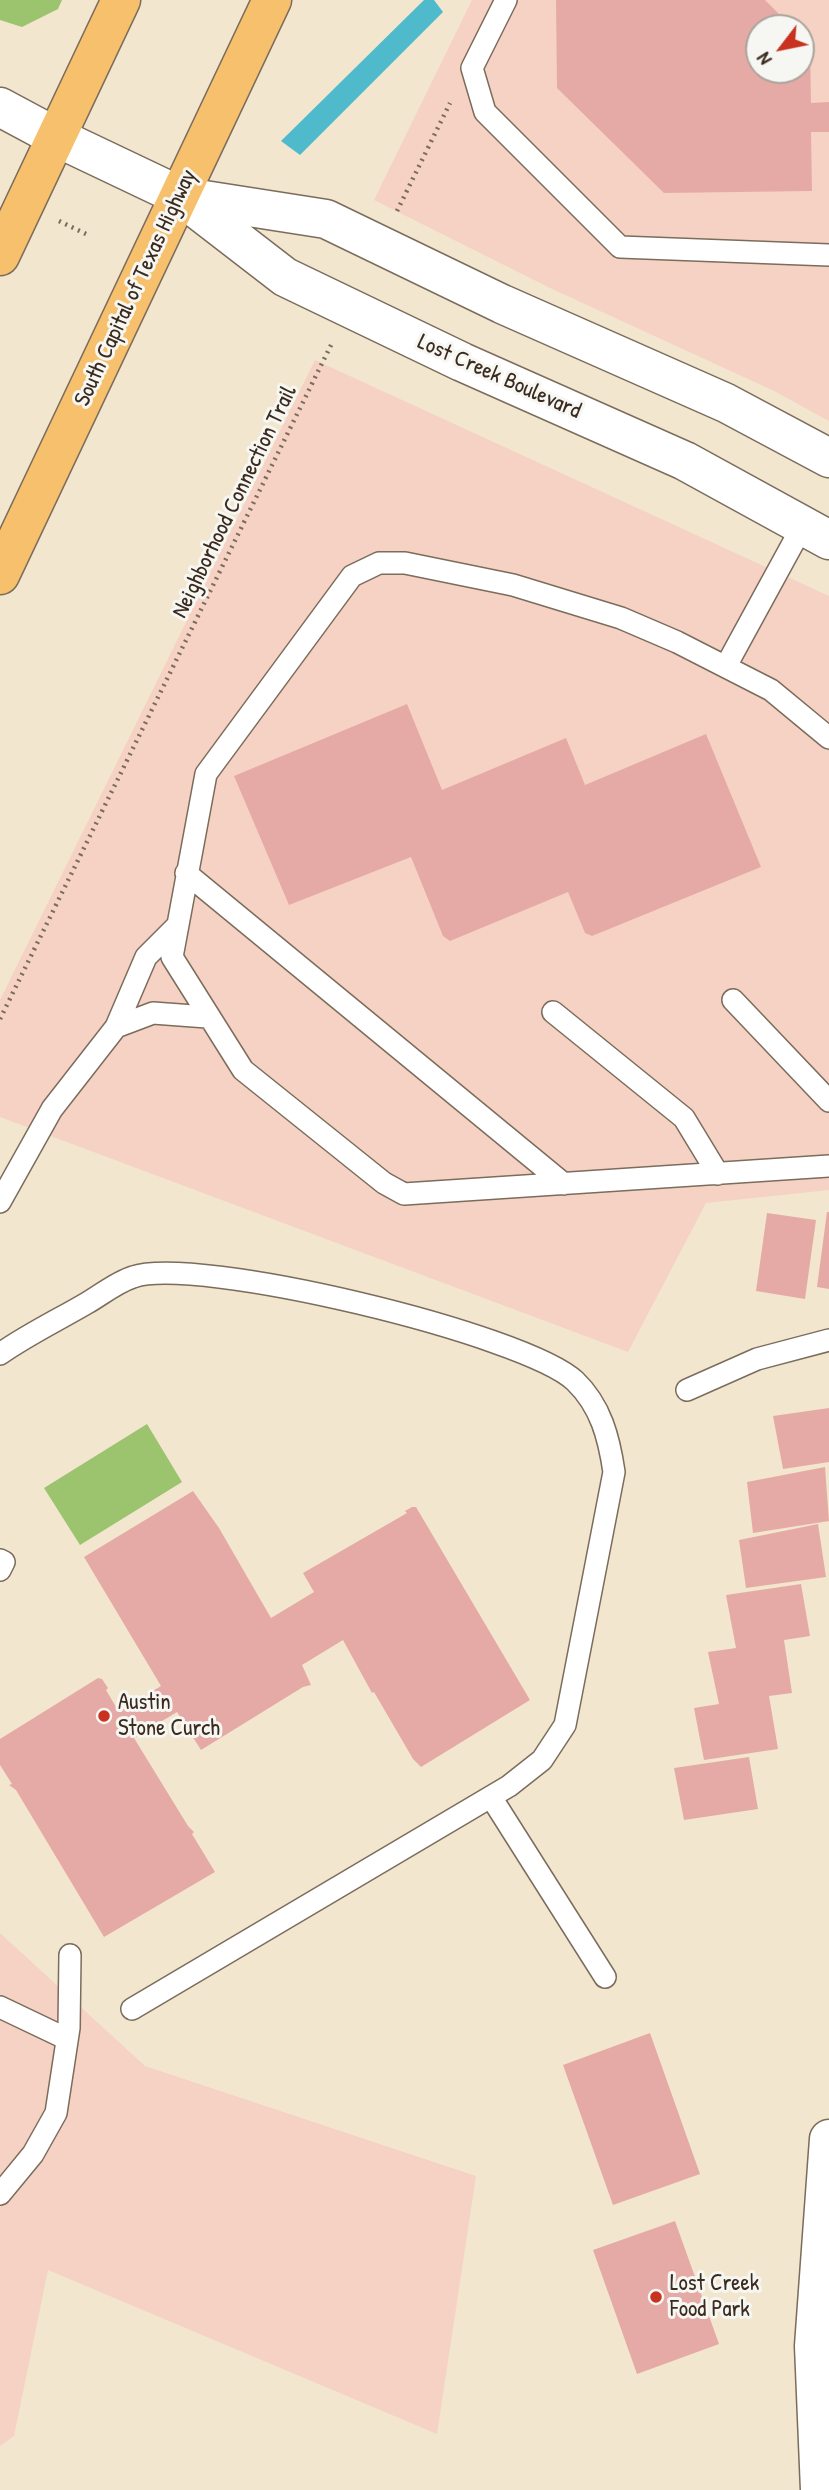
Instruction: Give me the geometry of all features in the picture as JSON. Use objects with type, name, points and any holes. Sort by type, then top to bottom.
[{"type":"highway","points":[[0,256],[121,0]]},
{"type":"highway","name":"South Capital of Texas Highway","points":[[0,575],[272,0]]},
{"type":"street","name":"Lost Creek Boulevard","points":[[0,107],[180,196],[285,277],[462,362],[685,461],[816,533]]},
{"type":"street","name":"Lost Creek Boulevard","points":[[180,196],[326,219],[726,403],[829,458]]},
{"type":"street","points":[[820,2490],[814,2346],[829,2139]]},
{"type":"lane","points":[[506,0],[472,68],[485,112],[620,247],[829,255]]},
{"type":"lane","points":[[726,666],[816,533]]},
{"type":"lane","points":[[829,737],[771,690],[726,666],[621,618],[560,598],[448,570],[379,563],[352,576],[206,774],[172,957],[207,1017],[243,1070],[384,1183],[404,1194],[829,1166]]},
{"type":"lane","points":[[186,873],[564,1184]]},
{"type":"lane","points":[[0,1202],[52,1109],[117,1027],[146,957],[176,927]]},
{"type":"lane","points":[[733,1000],[829,1101]]},
{"type":"lane","points":[[553,1012],[684,1118],[718,1174]]},
{"type":"lane","points":[[117,1027],[153,1013],[207,1017]]},
{"type":"lane","points":[[0,1354],[132,1277],[163,1272],[197,1274],[380,1308],[468,1331],[554,1367],[575,1381],[598,1410],[609,1438],[614,1472],[565,1725],[542,1760],[491,1797],[132,2009]]},
{"type":"lane","points":[[687,1390],[757,1359],[829,1340]]},
{"type":"lane","points":[[0,1560],[4,1562],[0,1570]]},
{"type":"lane","points":[[491,1797],[605,1977]]},
{"type":"lane","points":[[0,2194],[33,2154],[55,2113],[67,2039],[70,1955]]},
{"type":"lane","points":[[0,2007],[67,2039]]},
{"type":"path","points":[[380,246],[453,98]]},
{"type":"path","points":[[55,219],[86,234]]},
{"type":"path","name":"Neighborhood Connection Trail","points":[[0,1019],[350,308]]},
{"type":"shaded area","points":[[472,0],[829,0],[829,421],[774,391],[550,288],[374,200]]},
{"type":"shaded area","points":[[315,360],[829,596],[829,1190],[706,1203],[628,1352],[0,1117],[0,1000]]},
{"type":"shaded area","points":[[0,1933],[145,2066],[476,2176],[437,2434],[48,2270],[14,2436],[0,2446]]},
{"type":"green space","points":[[0,0],[62,0],[58,9],[22,27],[0,20]]},
{"type":"green space","points":[[147,1424],[182,1482],[80,1545],[44,1488]]},
{"type":"water","points":[[424,0],[434,0],[443,12],[300,155],[281,141]]},
{"type":"building","points":[[556,0],[765,0],[779,14],[745,14],[745,84],[811,84],[811,103],[829,102],[829,132],[811,132],[812,191],[664,193],[557,88]]},
{"type":"building","points":[[407,704],[442,790],[566,738],[585,785],[706,734],[761,867],[592,936],[585,933],[568,892],[450,941],[443,936],[411,857],[289,905],[234,776]]},
{"type":"building","points":[[829,1212],[829,1289],[817,1287]]},
{"type":"building","points":[[767,1213],[816,1220],[805,1299],[756,1291]]},
{"type":"building","points":[[829,1408],[829,1462],[783,1469],[773,1416]]},
{"type":"building","points":[[825,1467],[829,1521],[753,1533],[747,1482]]},
{"type":"building","name":"Austin Stone Curch","points":[[193,1491],[219,1528],[271,1618],[314,1592],[303,1573],[416,1507],[530,1700],[421,1767],[413,1759],[374,1692],[372,1693],[343,1640],[302,1665],[311,1685],[303,1687],[201,1750],[177,1712],[134,1738],[194,1832],[192,1834],[215,1872],[104,1937],[16,1790],[9,1785],[12,1784],[0,1765],[0,1739],[98,1678],[102,1679],[108,1688],[106,1690],[119,1712],[161,1686],[84,1557]]},
{"type":"building","points":[[818,1524],[826,1577],[746,1588],[739,1540]]},
{"type":"building","points":[[801,1584],[810,1636],[784,1640],[792,1693],[769,1696],[778,1749],[704,1760],[694,1708],[719,1704],[708,1652],[736,1648],[726,1595]]},
{"type":"building","points":[[749,1757],[758,1809],[684,1820],[674,1768]]},
{"type":"building","points":[[650,2033],[700,2174],[613,2205],[563,2065]]},
{"type":"building","name":"Lost Creek Food Park","points":[[675,2221],[719,2344],[637,2374],[593,2250]]},
{"type":"place","name":"Austin Stone Curch","points":[[104,1716]]},
{"type":"place","name":"Lost Creek Food Park","points":[[656,2297]]}]
